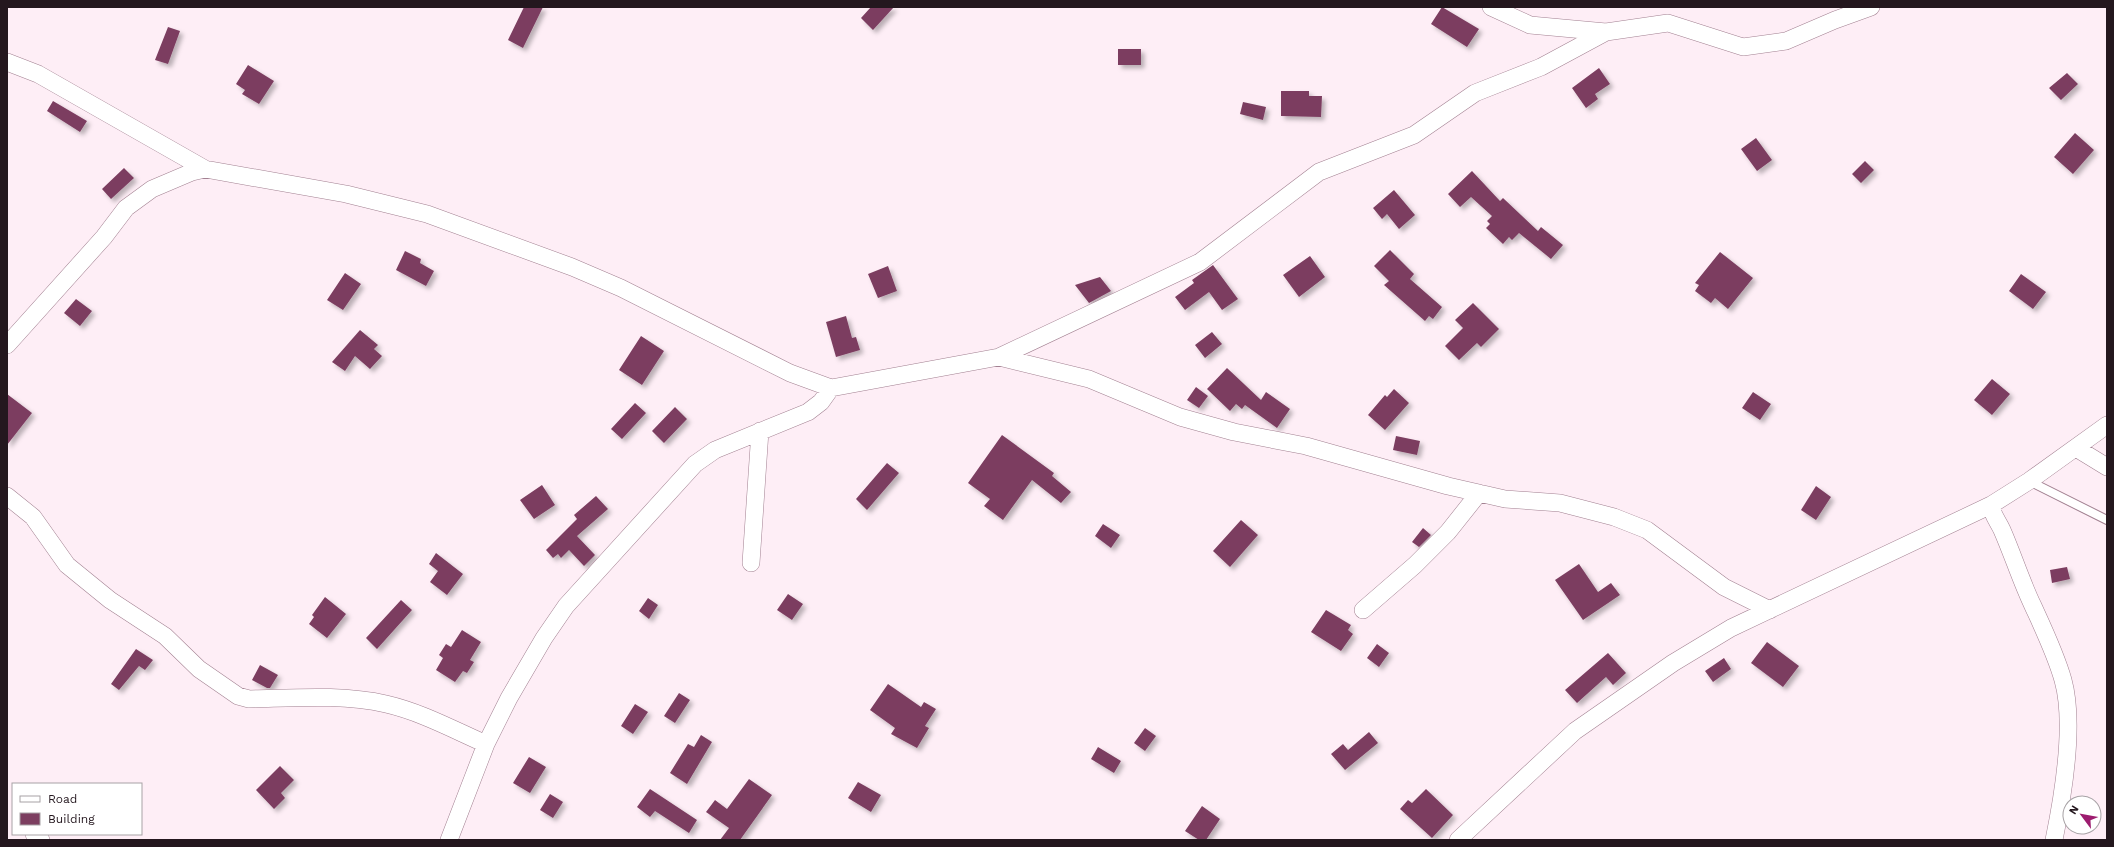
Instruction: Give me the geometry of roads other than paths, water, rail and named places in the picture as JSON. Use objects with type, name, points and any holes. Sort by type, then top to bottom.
[{"type":"street","points":[[1490,7],[1530,25],[1606,32],[1668,23],[1743,47],[1786,41],[1835,20],[1871,7]]},
{"type":"street","points":[[7,345],[132,203],[152,189],[173,179],[192,172],[205,170],[346,194],[427,214],[572,267],[621,288],[790,373],[831,388],[999,357],[1200,262],[1319,172],[1414,135],[1475,93],[1541,67],[1606,32]]},
{"type":"street","points":[[7,62],[38,74],[205,170]]},
{"type":"street","points":[[999,357],[1089,379],[1180,417],[1234,432],[1306,446],[1374,467],[1505,499],[1560,503],[1628,522],[1647,530],[1724,587],[1770,610]]},
{"type":"street","points":[[449,840],[486,744],[508,698],[544,638],[566,606],[695,464],[715,450],[808,412],[821,402],[831,388]]},
{"type":"street","points":[[1458,840],[1575,731],[1674,663],[1731,628],[1991,505],[2029,481],[2107,425]]},
{"type":"street","points":[[751,563],[760,431]]},
{"type":"street","points":[[2076,448],[2107,467]]},
{"type":"street","points":[[1363,610],[1415,565],[1448,532],[1479,493]]},
{"type":"street","points":[[7,496],[33,517],[67,565],[110,600],[165,636],[199,669],[238,696],[249,699],[335,697],[387,704],[418,715],[486,744]]},
{"type":"street","points":[[1991,505],[1992,512],[2002,530],[2020,580],[2044,630],[2063,680],[2067,705],[2067,752],[2062,805],[2054,840]]},
{"type":"lane","points":[[2029,481],[2107,520]]}]
